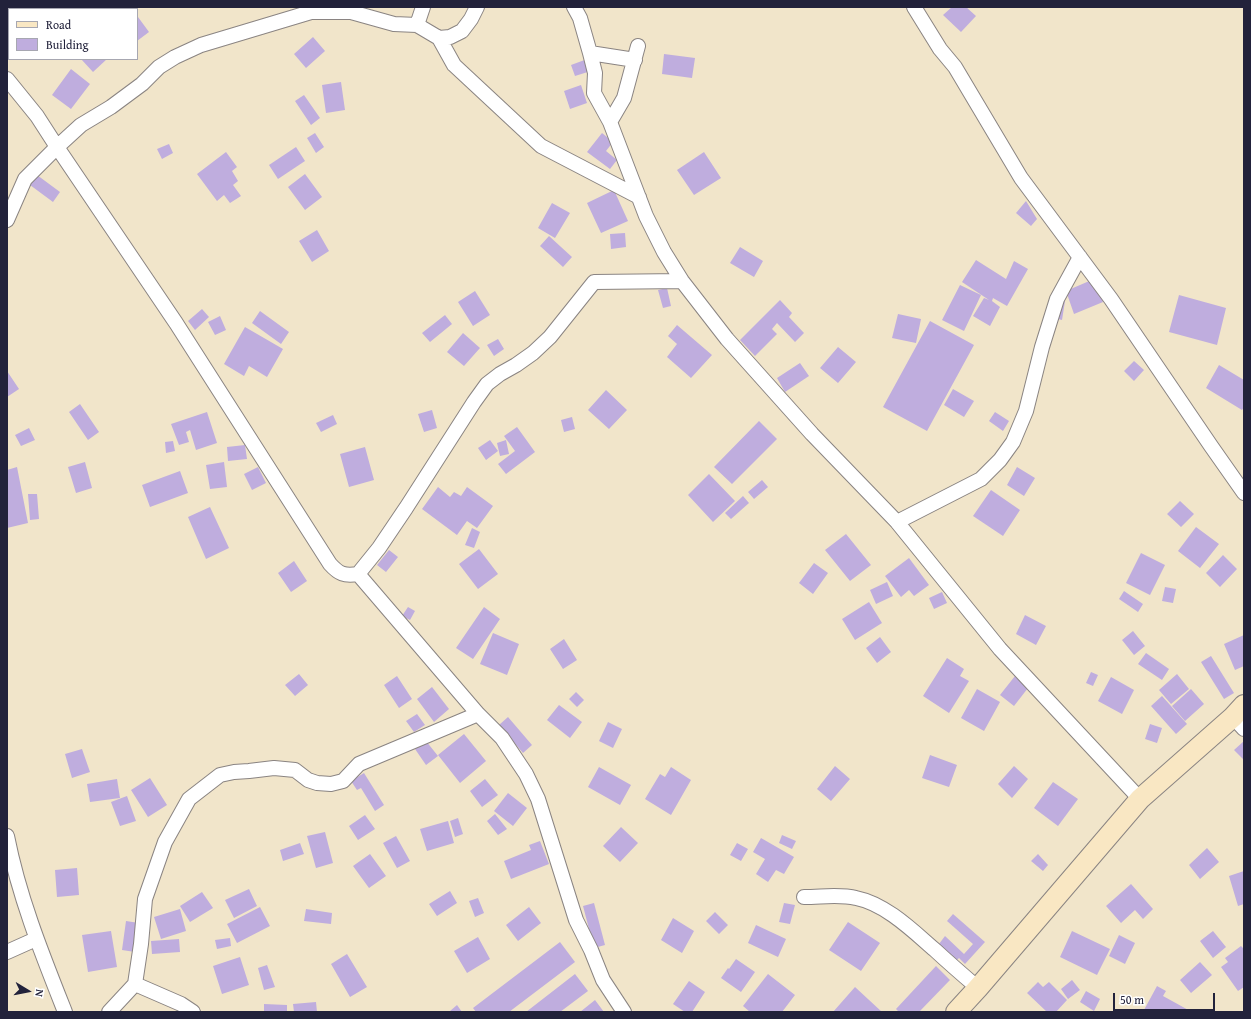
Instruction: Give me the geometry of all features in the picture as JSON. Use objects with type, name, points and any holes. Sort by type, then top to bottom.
[{"type":"main road","points":[[956,1012],[1140,799],[1240,717]]},
{"type":"street","points":[[417,25],[423,7]]},
{"type":"street","points":[[439,38],[450,37],[462,31],[471,19],[477,7]]},
{"type":"street","points":[[574,7],[580,18],[595,73],[594,93],[610,122],[646,216],[664,252],[682,281],[727,339],[812,434],[897,522],[1000,649],[1140,799]]},
{"type":"street","points":[[914,7],[940,49],[955,67],[1021,178],[1111,299],[1206,440],[1244,493]]},
{"type":"street","points":[[7,220],[25,179],[57,147],[81,125],[111,107],[142,84],[159,67],[175,56],[201,45],[311,12],[352,12],[394,24],[417,25],[439,38],[454,65],[541,146],[639,197]]},
{"type":"street","points":[[610,122],[624,98],[638,46]]},
{"type":"street","points":[[590,52],[634,60]]},
{"type":"street","points":[[7,79],[38,116],[57,147],[176,323],[330,564],[336,571],[346,575],[358,574],[379,548],[487,384],[533,353],[550,337],[594,282],[682,281]]},
{"type":"street","points":[[897,522],[981,479],[1000,460],[1013,442],[1026,411],[1042,347],[1057,298],[1080,258]]},
{"type":"street","points":[[358,574],[478,714],[502,738],[526,774],[538,799],[576,920],[591,950],[603,980],[624,1012]]},
{"type":"street","points":[[109,1012],[135,984],[141,944],[145,899],[165,842],[190,799],[220,775],[234,772],[274,768],[296,770],[308,780],[317,783],[331,784],[343,781],[359,764],[478,714]]},
{"type":"street","points":[[7,836],[9,860],[36,939],[65,1012]]},
{"type":"street","points":[[804,897],[847,896],[867,901],[881,907],[898,918],[978,988]]},
{"type":"street","points":[[7,952],[36,939]]},
{"type":"street","points":[[135,984],[181,1004],[193,1012]]},
{"type":"building","points":[[83,7],[107,7],[106,8]]},
{"type":"building","points":[[952,7],[966,7],[976,16],[961,32],[943,15]]},
{"type":"building","points":[[138,17],[149,32],[138,40]]},
{"type":"building","points":[[313,37],[325,51],[306,68],[294,54]]},
{"type":"building","points":[[664,54],[695,58],[692,78],[662,74]]},
{"type":"building","points":[[590,58],[594,70],[575,76],[571,65]]},
{"type":"building","points":[[82,60],[106,60],[93,72]]},
{"type":"building","points":[[71,69],[90,84],[71,109],[52,95]]},
{"type":"building","points":[[341,82],[345,110],[326,113],[322,85]]},
{"type":"building","points":[[581,85],[587,103],[570,109],[564,91]]},
{"type":"building","points":[[304,95],[320,118],[311,125],[295,101]]},
{"type":"building","points":[[315,133],[324,147],[316,153],[307,138]]},
{"type":"building","points":[[602,133],[613,142],[606,151],[617,160],[610,169],[587,152]]},
{"type":"building","points":[[169,144],[173,153],[162,159],[157,149]]},
{"type":"building","points":[[296,147],[305,161],[278,179],[269,165]]},
{"type":"building","points":[[226,152],[237,167],[232,171],[238,181],[233,185],[241,196],[230,203],[224,195],[217,201],[197,174]]},
{"type":"building","points":[[704,152],[721,178],[694,195],[677,170]]},
{"type":"building","points":[[305,174],[322,197],[305,210],[288,187]]},
{"type":"building","points":[[37,175],[60,192],[53,202],[30,185]]},
{"type":"building","points":[[614,190],[628,221],[601,233],[587,203]]},
{"type":"building","points":[[1026,201],[1037,219],[1031,226],[1016,213]]},
{"type":"building","points":[[552,203],[570,213],[555,238],[538,228]]},
{"type":"building","points":[[317,230],[329,251],[312,262],[299,241]]},
{"type":"building","points":[[625,233],[626,247],[611,249],[610,234]]},
{"type":"building","points":[[549,236],[572,257],[563,267],[540,246]]},
{"type":"building","points":[[740,247],[763,261],[754,277],[730,263]]},
{"type":"building","points":[[976,260],[1006,279],[1014,261],[1028,269],[1007,306],[993,298],[992,301],[1000,307],[990,326],[973,316],[984,298],[989,300],[962,282]]},
{"type":"building","points":[[1094,279],[1103,302],[1074,314],[1066,291]]},
{"type":"building","points":[[960,285],[981,295],[964,331],[942,320]]},
{"type":"building","points":[[667,288],[671,306],[663,308],[658,290]]},
{"type":"building","points":[[475,291],[490,315],[473,326],[458,302]]},
{"type":"building","points":[[1179,295],[1226,308],[1217,345],[1169,332]]},
{"type":"building","points":[[1058,299],[1065,301],[1062,320],[1054,318]]},
{"type":"building","points":[[780,300],[792,313],[789,317],[804,333],[795,342],[777,323],[772,329],[777,334],[755,356],[740,340]]},
{"type":"building","points":[[202,309],[209,317],[195,330],[188,321]]},
{"type":"building","points":[[260,311],[289,332],[281,344],[252,323]]},
{"type":"building","points":[[898,314],[921,319],[916,343],[892,338]]},
{"type":"building","points":[[445,315],[452,324],[430,342],[422,333]]},
{"type":"building","points":[[220,316],[226,330],[215,335],[208,322]]},
{"type":"building","points":[[930,321],[974,345],[927,431],[883,407]]},
{"type":"building","points":[[677,325],[712,355],[691,378],[667,357],[677,344],[668,336]]},
{"type":"building","points":[[245,327],[283,349],[267,377],[249,366],[244,376],[224,364]]},
{"type":"building","points":[[463,333],[480,348],[464,366],[447,352]]},
{"type":"building","points":[[498,339],[504,349],[494,356],[487,345]]},
{"type":"building","points":[[838,347],[856,362],[838,383],[820,368]]},
{"type":"building","points":[[1134,361],[1144,370],[1134,381],[1124,371]]},
{"type":"building","points":[[800,363],[809,376],[785,392],[777,378]]},
{"type":"building","points":[[1219,365],[1244,380],[1244,407],[1242,410],[1206,388]]},
{"type":"building","points":[[7,371],[19,389],[7,397]]},
{"type":"building","points":[[953,389],[974,401],[964,417],[944,405]]},
{"type":"building","points":[[606,390],[627,410],[609,429],[588,410]]},
{"type":"building","points":[[80,404],[99,432],[88,440],[69,412]]},
{"type":"building","points":[[432,410],[437,428],[424,432],[418,414]]},
{"type":"building","points":[[207,412],[217,443],[196,450],[190,430],[186,432],[189,442],[179,445],[171,424]]},
{"type":"building","points":[[995,412],[1009,421],[1003,431],[989,421]]},
{"type":"building","points":[[333,415],[337,424],[321,432],[316,423]]},
{"type":"building","points":[[572,417],[575,429],[564,432],[561,420]]},
{"type":"building","points":[[759,421],[777,439],[732,484],[714,467]]},
{"type":"building","points":[[517,427],[535,452],[506,474],[498,464],[515,451],[504,436]]},
{"type":"building","points":[[29,428],[35,440],[21,446],[15,435]]},
{"type":"building","points":[[490,440],[498,451],[486,460],[478,448]]},
{"type":"building","points":[[506,440],[509,454],[500,456],[497,443]]},
{"type":"building","points":[[173,441],[175,451],[166,453],[165,442]]},
{"type":"building","points":[[245,445],[247,459],[228,461],[227,447]]},
{"type":"building","points":[[365,447],[374,480],[349,487],[340,454]]},
{"type":"building","points":[[85,462],[92,488],[76,493],[68,467]]},
{"type":"building","points":[[224,462],[227,487],[210,489],[206,465]]},
{"type":"building","points":[[17,467],[28,523],[7,528],[7,470]]},
{"type":"building","points":[[258,467],[266,483],[252,490],[244,474]]},
{"type":"building","points":[[1017,467],[1035,478],[1024,496],[1007,485]]},
{"type":"building","points":[[180,471],[188,493],[150,507],[142,485]]},
{"type":"building","points":[[709,474],[735,501],[713,522],[688,495]]},
{"type":"building","points":[[762,480],[768,487],[754,499],[748,492]]},
{"type":"building","points":[[438,487],[450,497],[454,492],[461,496],[467,487],[493,506],[477,528],[467,521],[457,535],[422,509]]},
{"type":"building","points":[[991,490],[1020,510],[1003,536],[973,516]]},
{"type":"building","points":[[28,494],[37,494],[39,519],[30,520]]},
{"type":"building","points":[[743,496],[749,503],[731,519],[725,513]]},
{"type":"building","points":[[1180,501],[1194,514],[1181,527],[1167,514]]},
{"type":"building","points":[[210,507],[229,548],[206,559],[188,517]]},
{"type":"building","points":[[1196,527],[1219,544],[1200,568],[1178,551]]},
{"type":"building","points":[[472,528],[480,532],[474,548],[465,545]]},
{"type":"building","points":[[846,534],[871,565],[850,581],[825,550]]},
{"type":"building","points":[[479,549],[498,574],[478,589],[459,564]]},
{"type":"building","points":[[389,550],[398,557],[386,572],[377,565]]},
{"type":"building","points":[[1141,553],[1165,565],[1150,595],[1126,583]]},
{"type":"building","points":[[1223,555],[1237,569],[1220,587],[1206,573]]},
{"type":"building","points":[[909,558],[929,585],[914,596],[909,590],[901,597],[885,576]]},
{"type":"building","points":[[294,561],[307,581],[291,592],[278,573]]},
{"type":"building","points":[[814,563],[828,573],[813,594],[799,583]]},
{"type":"building","points":[[887,582],[893,596],[876,604],[870,590]]},
{"type":"building","points":[[1165,587],[1176,589],[1173,603],[1162,601]]},
{"type":"building","points":[[1124,591],[1143,604],[1138,612],[1119,599]]},
{"type":"building","points":[[942,592],[947,603],[934,609],[929,598]]},
{"type":"building","points":[[869,602],[882,623],[855,640],[842,619]]},
{"type":"building","points":[[408,607],[415,611],[410,620],[402,616]]},
{"type":"building","points":[[484,607],[500,619],[473,659],[456,648]]},
{"type":"building","points":[[1025,615],[1046,626],[1036,645],[1016,634]]},
{"type":"building","points":[[1133,631],[1145,646],[1134,655],[1122,640]]},
{"type":"building","points":[[493,633],[519,644],[507,675],[480,664]]},
{"type":"building","points":[[1244,635],[1244,666],[1235,670],[1224,644]]},
{"type":"building","points":[[880,637],[891,652],[877,663],[866,648]]},
{"type":"building","points":[[564,639],[577,660],[563,669],[550,649]]},
{"type":"building","points":[[1146,653],[1169,669],[1162,680],[1138,664]]},
{"type":"building","points":[[1211,656],[1234,693],[1224,699],[1201,662]]},
{"type":"building","points":[[947,658],[964,669],[960,676],[969,681],[949,713],[923,696]]},
{"type":"building","points":[[1091,672],[1098,675],[1093,686],[1086,683]]},
{"type":"building","points":[[299,674],[308,685],[295,696],[285,685]]},
{"type":"building","points":[[1177,674],[1189,689],[1171,704],[1159,690]]},
{"type":"building","points":[[397,676],[412,699],[399,708],[384,685]]},
{"type":"building","points":[[1015,676],[1028,688],[1014,706],[1000,695]]},
{"type":"building","points":[[1111,677],[1134,690],[1122,714],[1098,701]]},
{"type":"building","points":[[432,687],[449,709],[434,722],[417,699]]},
{"type":"building","points":[[977,689],[1000,702],[984,731],[961,718]]},
{"type":"building","points":[[1191,689],[1204,704],[1185,721],[1172,706]]},
{"type":"building","points":[[576,692],[584,700],[577,707],[569,699]]},
{"type":"building","points":[[1162,696],[1187,724],[1176,734],[1151,706]]},
{"type":"building","points":[[559,705],[582,722],[570,738],[547,720]]},
{"type":"building","points":[[417,714],[425,725],[414,732],[406,721]]},
{"type":"building","points":[[508,717],[532,745],[523,753],[499,725]]},
{"type":"building","points":[[608,722],[622,729],[613,748],[599,741]]},
{"type":"building","points":[[1150,724],[1162,728],[1157,743],[1145,739]]},
{"type":"building","points":[[464,734],[486,761],[460,783],[438,755]]},
{"type":"building","points":[[426,741],[438,756],[426,765],[415,749]]},
{"type":"building","points":[[1244,741],[1244,758],[1243,759],[1234,750]]},
{"type":"building","points":[[82,749],[90,772],[72,778],[65,754]]},
{"type":"building","points":[[930,755],[957,765],[949,787],[922,778]]},
{"type":"building","points":[[835,766],[850,779],[831,801],[817,789]]},
{"type":"building","points":[[1014,766],[1028,779],[1012,798],[998,784]]},
{"type":"building","points":[[599,767],[631,785],[620,805],[588,787]]},
{"type":"building","points":[[671,767],[691,780],[671,815],[645,799],[660,774],[665,777]]},
{"type":"building","points":[[364,773],[384,805],[375,811],[361,788],[357,790],[351,781]]},
{"type":"building","points":[[150,778],[167,805],[148,817],[131,790]]},
{"type":"building","points":[[117,779],[120,798],[90,802],[87,784]]},
{"type":"building","points":[[485,779],[498,795],[482,807],[470,791]]},
{"type":"building","points":[[1053,782],[1078,799],[1058,826],[1034,808]]},
{"type":"building","points":[[508,793],[527,808],[513,826],[494,811]]},
{"type":"building","points":[[127,796],[136,821],[120,826],[111,802]]},
{"type":"building","points":[[495,814],[507,829],[498,835],[487,821]]},
{"type":"building","points":[[365,815],[375,829],[358,840],[349,826]]},
{"type":"building","points":[[458,818],[463,834],[455,837],[450,821]]},
{"type":"building","points":[[448,821],[454,843],[427,851],[420,829]]},
{"type":"building","points":[[621,827],[638,843],[620,862],[603,846]]},
{"type":"building","points":[[325,832],[333,863],[316,868],[307,836]]},
{"type":"building","points":[[782,835],[796,841],[792,849],[779,843]]},
{"type":"building","points":[[396,836],[410,861],[397,868],[383,843]]},
{"type":"building","points":[[761,838],[794,857],[784,874],[776,870],[768,882],[756,874],[765,859],[753,852]]},
{"type":"building","points":[[540,841],[549,864],[511,879],[504,861],[531,850],[529,845]]},
{"type":"building","points":[[300,843],[304,854],[283,861],[280,850]]},
{"type":"building","points":[[737,843],[748,849],[741,861],[730,855]]},
{"type":"building","points":[[1207,848],[1219,862],[1200,879],[1189,865]]},
{"type":"building","points":[[370,854],[386,876],[369,888],[353,866]]},
{"type":"building","points":[[1038,854],[1048,865],[1043,871],[1031,861]]},
{"type":"building","points":[[77,868],[79,895],[57,897],[55,870]]},
{"type":"building","points":[[1244,871],[1244,904],[1238,906],[1229,876]]},
{"type":"building","points":[[1131,884],[1153,909],[1143,919],[1135,910],[1121,923],[1106,906]]},
{"type":"building","points":[[249,889],[257,906],[234,918],[225,900]]},
{"type":"building","points":[[450,891],[457,903],[437,916],[429,904]]},
{"type":"building","points":[[202,892],[213,908],[190,922],[180,906]]},
{"type":"building","points":[[478,898],[484,913],[475,917],[469,901]]},
{"type":"building","points":[[594,903],[605,945],[594,948],[583,906]]},
{"type":"building","points":[[784,903],[795,905],[790,924],[779,922]]},
{"type":"building","points":[[260,907],[270,926],[237,943],[227,924]]},
{"type":"building","points":[[529,907],[541,923],[518,941],[506,925]]},
{"type":"building","points":[[180,909],[186,931],[161,939],[154,917]]},
{"type":"building","points":[[306,909],[332,913],[331,924],[304,921]]},
{"type":"building","points":[[715,912],[728,925],[719,934],[706,921]]},
{"type":"building","points":[[953,914],[985,942],[965,964],[959,958],[957,960],[939,944],[945,936],[964,954],[973,944],[947,921]]},
{"type":"building","points":[[673,918],[694,931],[682,953],[661,940]]},
{"type":"building","points":[[126,921],[139,923],[135,952],[122,950]]},
{"type":"building","points":[[848,922],[880,943],[861,971],[829,950]]},
{"type":"building","points":[[756,925],[786,939],[778,957],[748,943]]},
{"type":"building","points":[[111,931],[117,967],[88,972],[82,935]]},
{"type":"building","points":[[1072,931],[1110,949],[1097,975],[1060,957]]},
{"type":"building","points":[[1213,931],[1226,947],[1213,958],[1200,941]]},
{"type":"building","points":[[1119,935],[1135,943],[1125,964],[1109,956]]},
{"type":"building","points":[[478,937],[490,959],[467,973],[454,951]]},
{"type":"building","points":[[230,938],[231,946],[217,949],[215,940]]},
{"type":"building","points":[[179,939],[180,952],[152,954],[151,941]]},
{"type":"building","points":[[560,942],[575,962],[509,1012],[476,1012],[473,1008]]},
{"type":"building","points":[[1241,946],[1244,949],[1244,987],[1238,991],[1221,967],[1228,962],[1225,958]]},
{"type":"building","points":[[347,954],[367,987],[350,997],[331,964]]},
{"type":"building","points":[[240,957],[249,985],[222,994],[213,966]]},
{"type":"building","points":[[736,959],[755,972],[741,992],[721,978]]},
{"type":"building","points":[[1200,962],[1212,975],[1191,993],[1180,980]]},
{"type":"building","points":[[267,965],[275,987],[264,990],[258,968]]},
{"type":"building","points":[[936,966],[950,980],[919,1012],[899,1012],[896,1009]]},
{"type":"building","points":[[575,974],[588,991],[560,1012],[526,1012]]},
{"type":"building","points":[[768,974],[795,995],[782,1012],[750,1012],[743,1006]]},
{"type":"building","points":[[1072,980],[1080,990],[1068,999],[1061,989]]},
{"type":"building","points":[[689,981],[705,992],[692,1012],[685,1012],[673,1004]]},
{"type":"building","points":[[1038,982],[1043,987],[1049,982],[1067,1000],[1056,1012],[1047,1012],[1027,993]]},
{"type":"building","points":[[1157,986],[1166,991],[1163,996],[1192,1012],[1140,1012],[1142,1009],[1144,1010]]},
{"type":"building","points":[[855,987],[882,1012],[833,1012]]},
{"type":"building","points":[[1086,991],[1100,999],[1094,1011],[1080,1002]]},
{"type":"building","points":[[595,1000],[604,1012],[580,1012]]},
{"type":"building","points":[[316,1002],[317,1012],[294,1012],[293,1004]]},
{"type":"building","points":[[264,1004],[287,1005],[287,1012],[264,1012]]},
{"type":"building","points":[[457,1005],[462,1012],[450,1011]]}]
